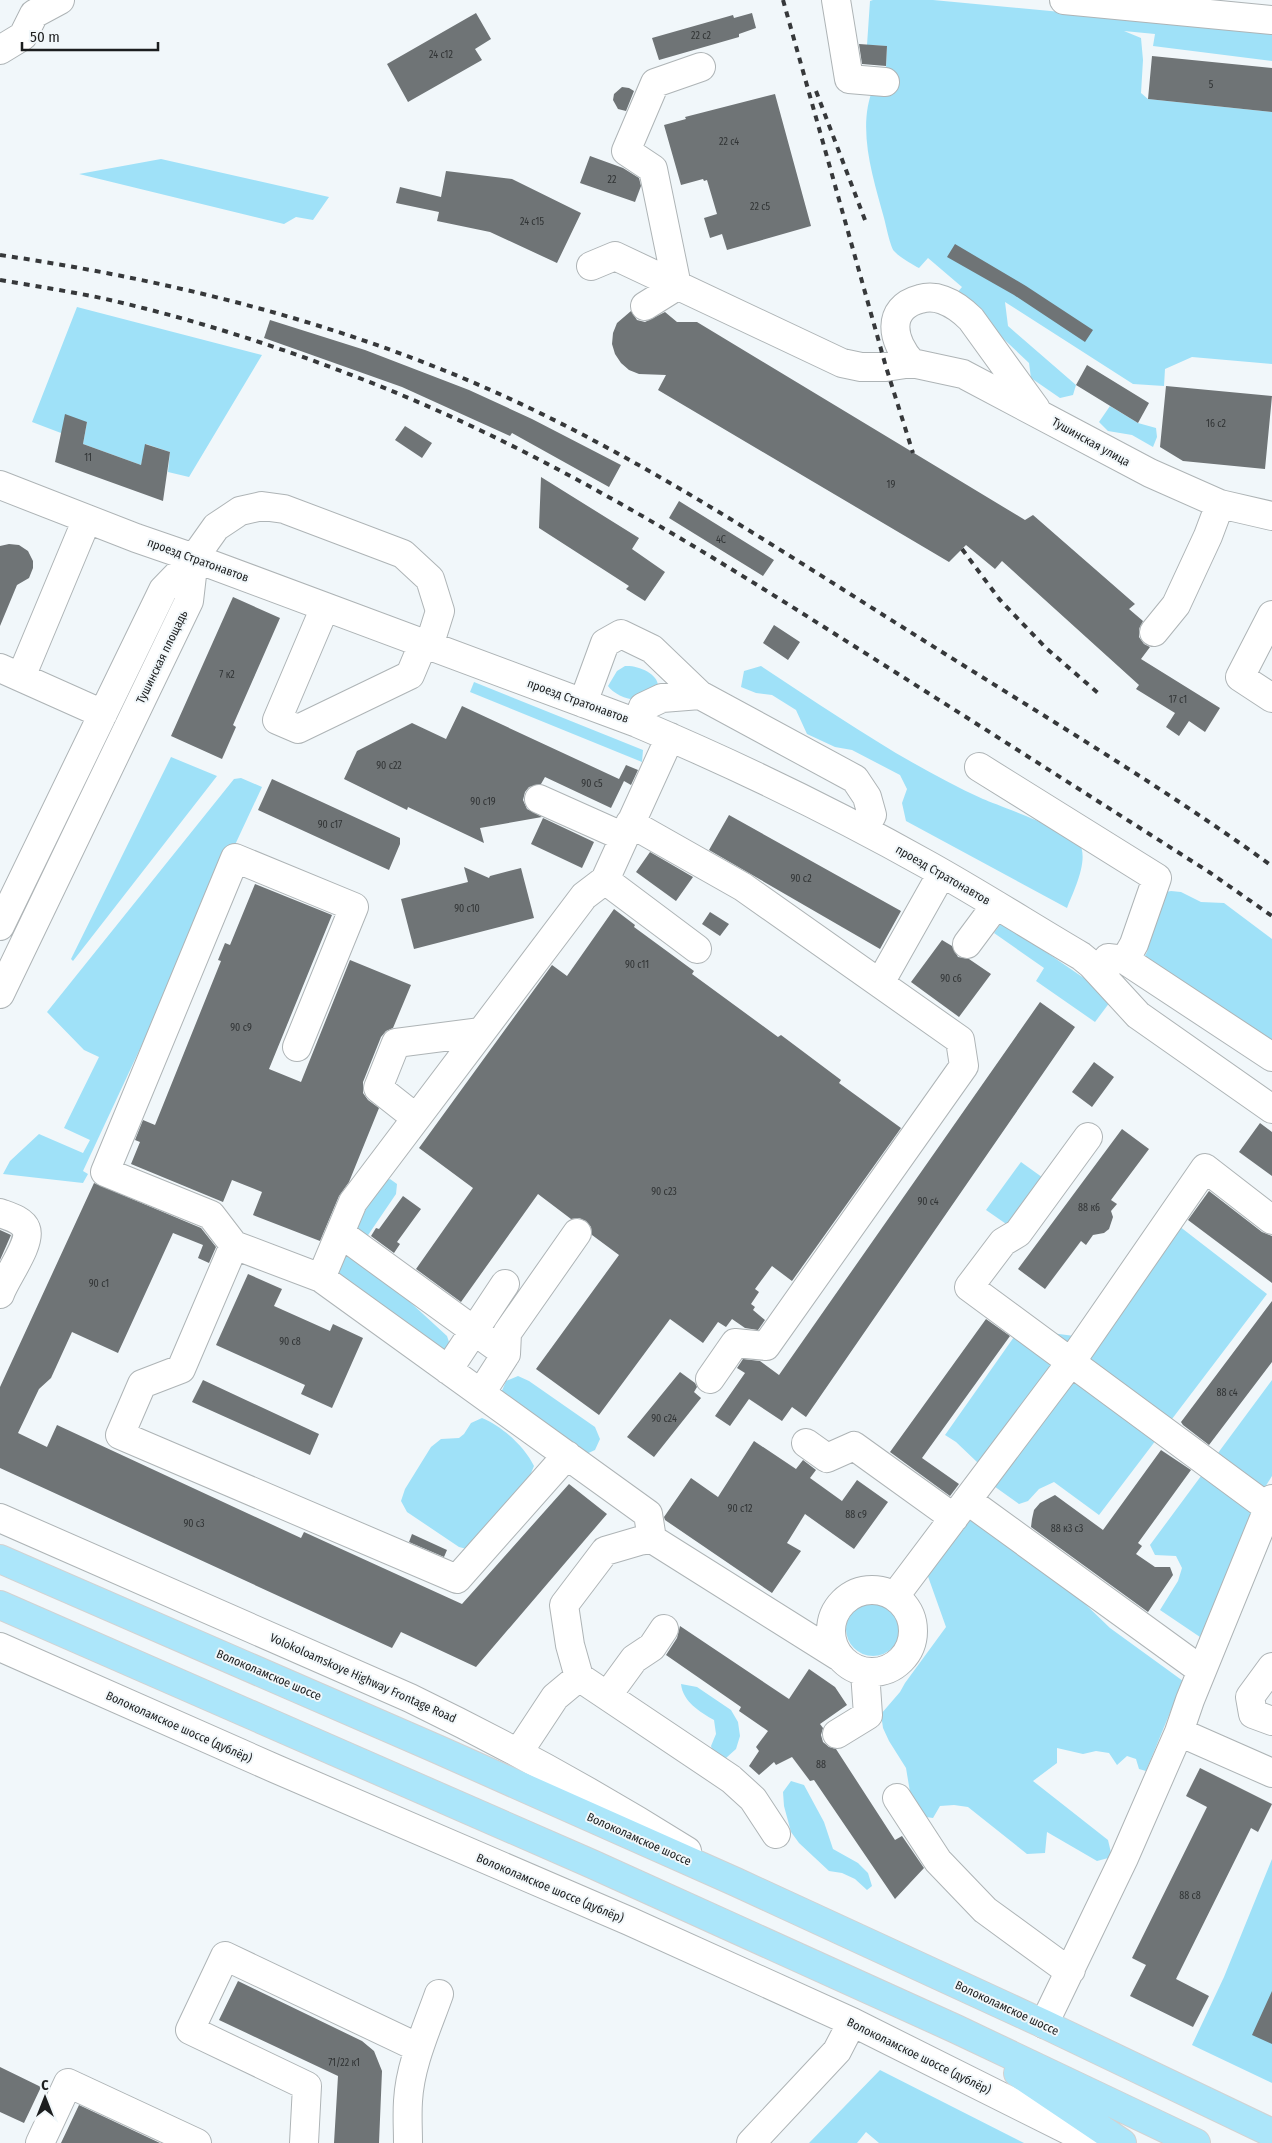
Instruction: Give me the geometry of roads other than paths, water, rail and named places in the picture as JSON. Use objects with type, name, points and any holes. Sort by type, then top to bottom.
[{"type":"main road","name":"Волоколамское шоссе","points":[[0,1559],[437,1749],[736,1882],[1044,2024],[1272,2133]]},
{"type":"main road","points":[[0,1605],[592,1864],[956,2029],[1196,2143]]},
{"type":"main road","points":[[956,2029],[1043,2091],[1122,2143]]},
{"type":"street","points":[[0,50],[23,36],[34,14],[60,0]]},
{"type":"street","points":[[836,0],[848,79],[885,82]]},
{"type":"street","points":[[1064,0],[1272,20]]},
{"type":"street","points":[[645,306],[677,286],[653,169],[626,151],[655,83],[700,67]]},
{"type":"street","name":"Тушинская улица","points":[[591,266],[614,256],[842,364],[861,367],[886,367],[912,363],[963,374],[1040,414],[1088,442],[1150,473],[1220,504],[1272,516]]},
{"type":"street","points":[[912,363],[902,353],[896,339],[895,323],[900,310],[913,301],[927,298],[942,300],[958,307],[971,319],[1040,414]]},
{"type":"street","name":"проезд Стратонавтов","points":[[0,485],[87,519],[637,722],[864,830],[942,873],[1081,956],[1092,965],[1138,1015],[1272,1109]]},
{"type":"street","points":[[1154,632],[1176,605],[1208,536],[1220,504]]},
{"type":"street","points":[[0,926],[163,590],[194,558],[216,527],[240,511],[262,506],[284,509],[403,554],[430,579],[440,611],[426,645],[410,675],[298,729],[278,720],[325,607]]},
{"type":"street","points":[[87,519],[10,673],[103,714]]},
{"type":"street","name":"Тушинская площадь","points":[[0,994],[189,602],[194,558]]},
{"type":"street","points":[[1272,615],[1240,677],[1272,698]]},
{"type":"street","points":[[583,703],[605,643],[621,634],[652,649],[700,696],[854,779],[867,797],[872,815],[864,830]]},
{"type":"street","points":[[637,722],[644,707],[662,698],[700,696]]},
{"type":"street","points":[[322,1278],[353,1202],[584,896],[605,880],[670,737]]},
{"type":"street","points":[[979,767],[1157,878],[1134,944],[1125,960]]},
{"type":"street","points":[[539,799],[627,830],[743,887],[960,1040],[964,1066],[766,1346],[735,1343],[710,1379]]},
{"type":"street","points":[[297,1047],[354,907],[235,858],[106,1172],[211,1215],[234,1245],[322,1278],[648,1514],[652,1539]]},
{"type":"street","points":[[880,983],[942,873]]},
{"type":"street","points":[[605,880],[697,949]]},
{"type":"street","points":[[967,944],[996,905]]},
{"type":"street","points":[[1081,956],[1125,960],[1272,1058]]},
{"type":"street","points":[[416,1118],[378,1088],[396,1043],[481,1032]]},
{"type":"street","points":[[1044,2024],[1124,1858],[1179,1732],[1201,1670],[1268,1517],[1071,1362],[969,1287],[1003,1242],[1018,1233],[1088,1137]]},
{"type":"street","points":[[895,1596],[1071,1362],[1205,1168],[1272,1220]]},
{"type":"street","points":[[0,1213],[20,1222],[26,1228],[28,1239],[0,1294]]},
{"type":"street","points":[[340,1233],[506,1354]]},
{"type":"street","points":[[481,1393],[506,1354],[507,1333],[577,1233]]},
{"type":"street","points":[[234,1245],[181,1368],[142,1384],[120,1435],[457,1579],[567,1455]]},
{"type":"street","points":[[448,1370],[475,1333],[505,1284]]},
{"type":"street","points":[[806,1443],[828,1458],[854,1446],[960,1509],[1201,1670]]},
{"type":"street","name":"Volokoloamskoye Highway Frontage Road","points":[[0,1518],[410,1698],[518,1754],[638,1820],[736,1882]]},
{"type":"street","points":[[776,1834],[753,1799],[730,1779],[579,1677],[570,1645],[564,1605],[605,1551],[652,1539],[838,1656],[850,1666],[865,1672],[881,1672],[896,1666],[908,1654],[914,1638],[913,1622],[907,1607],[895,1596],[880,1590],[863,1590],[848,1597],[836,1609],[831,1624],[831,1641],[838,1656]]},
{"type":"street","points":[[607,1696],[634,1659],[652,1647],[664,1629]]},
{"type":"street","name":"Волоколамское шоссе (дублёр)","points":[[0,1647],[312,1785],[629,1921],[852,2022],[1094,2143]]},
{"type":"street","points":[[1272,1667],[1250,1697],[1253,1714],[1272,1721]]},
{"type":"street","points":[[837,1734],[868,1715],[865,1672]]},
{"type":"street","points":[[518,1754],[555,1697],[579,1677]]},
{"type":"street","points":[[1179,1732],[1272,1773]]},
{"type":"street","points":[[897,1798],[938,1861],[985,1910],[1059,1964],[1071,1970]]},
{"type":"street","points":[[304,2143],[307,2086],[190,2030],[225,1956],[419,2048]]},
{"type":"street","points":[[408,2143],[408,2099],[419,2048],[439,1994]]},
{"type":"street","points":[[750,2143],[837,2051],[852,2022]]},
{"type":"street","points":[[40,2143],[68,2083],[197,2143]]},
{"type":"railway","points":[[783,0],[886,367],[913,453]]},
{"type":"railway","points":[[816,91],[865,220]]},
{"type":"railway","points":[[0,255],[113,274],[225,299],[280,314],[390,350],[506,397],[568,427],[629,460],[748,530],[1143,778],[1272,866]]},
{"type":"railway","points":[[0,280],[89,295],[138,307],[290,352],[399,394],[512,446],[622,505],[729,568],[1209,872],[1272,916]]},
{"type":"railway","points":[[962,549],[1000,600],[1046,648],[1098,693]]}]
